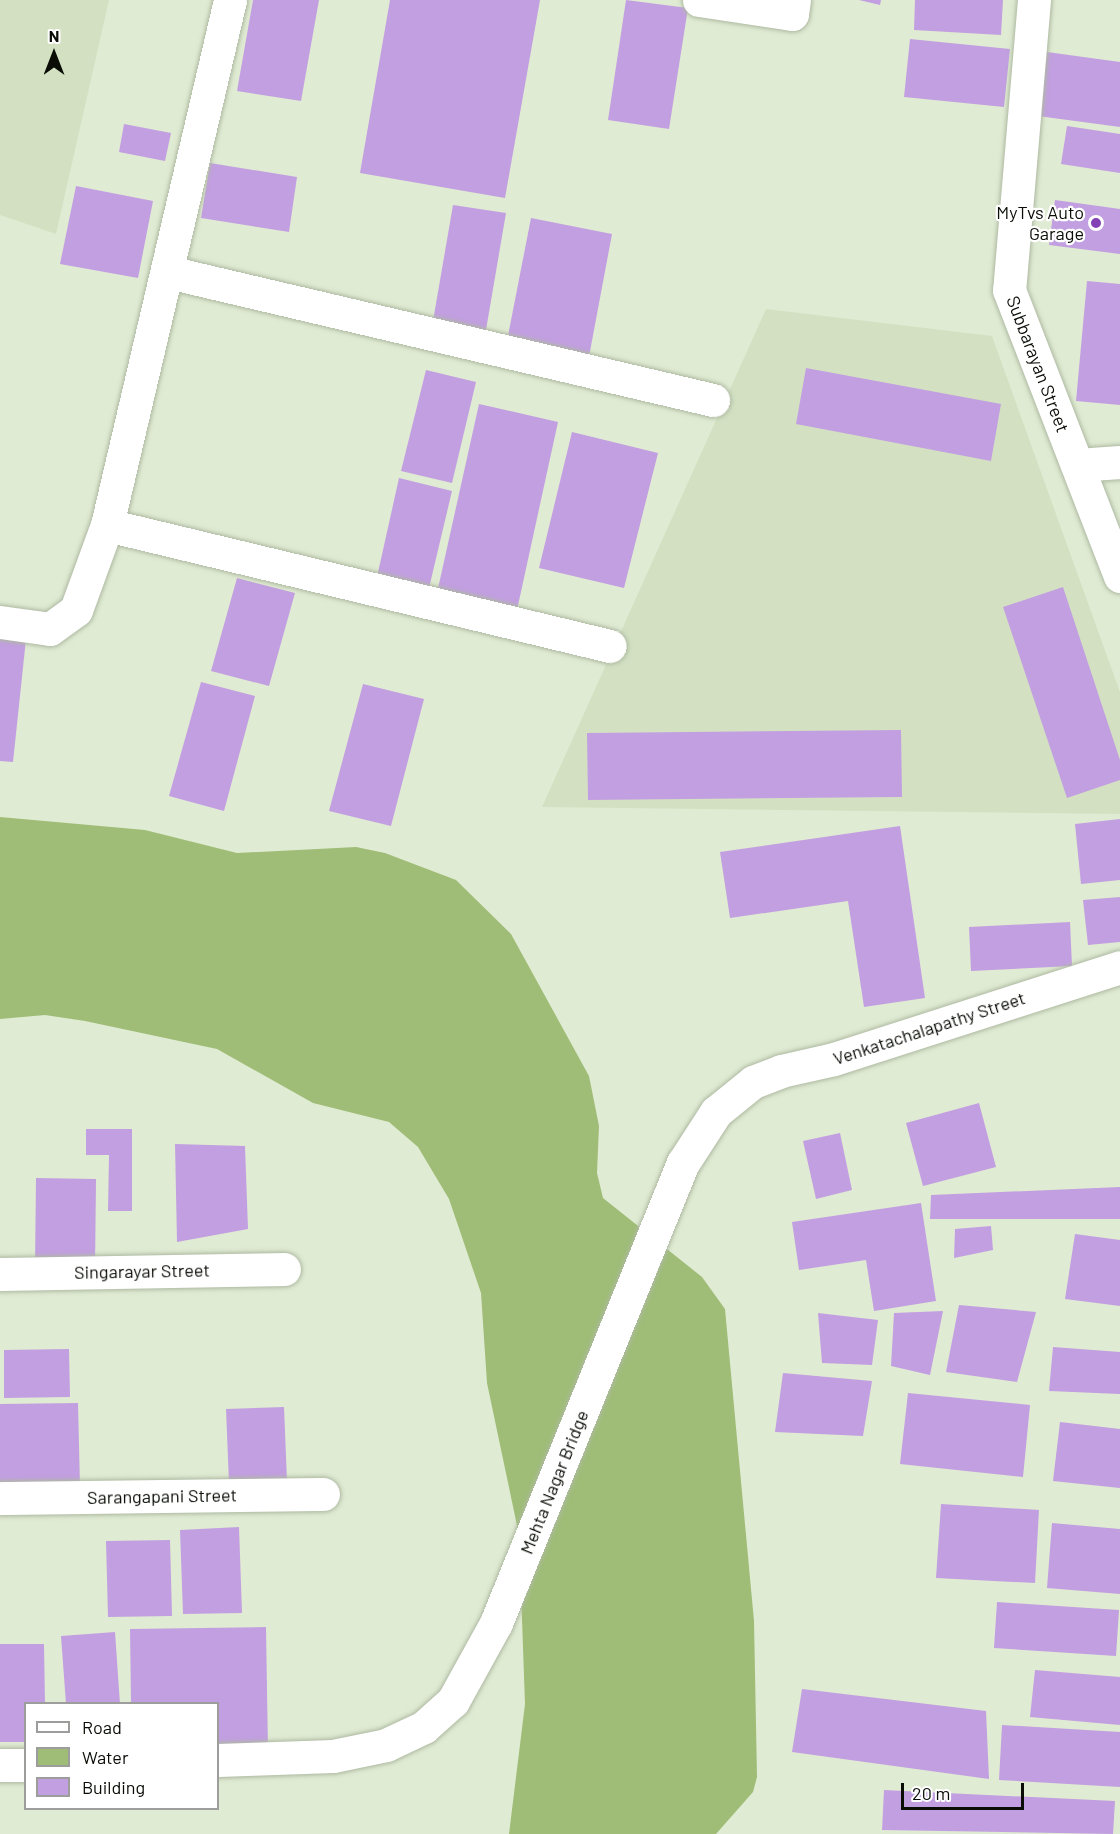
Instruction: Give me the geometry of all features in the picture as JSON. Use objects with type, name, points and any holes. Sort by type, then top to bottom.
[{"type":"street","points":[[0,622],[50,628],[76,609],[107,525],[168,273],[230,0]]},
{"type":"street","points":[[699,0],[792,14],[794,0]]},
{"type":"street","name":"Subbarayan Street","points":[[1034,0],[1009,290],[1120,576]]},
{"type":"street","points":[[168,273],[713,400]]},
{"type":"street","points":[[1077,465],[1120,462]]},
{"type":"street","points":[[107,525],[610,646]]},
{"type":"street","name":"Venkatachalapathy Street","points":[[741,1091],[781,1071],[834,1059],[1120,967]]},
{"type":"street","name":"Mehta Nagar Bridge","points":[[219,1760],[310,1758],[350,1754],[406,1737],[437,1716],[466,1681],[522,1562],[683,1163],[716,1112],[741,1091]]},
{"type":"street","name":"Singarayar Street","points":[[0,1274],[284,1269]]},
{"type":"street","name":"Sarangapani Street","points":[[0,1498],[323,1494]]},
{"type":"street","points":[[0,1765],[24,1765]]},
{"type":"shaded area","points":[[0,0],[109,0],[56,234],[0,215]]},
{"type":"shaded area","points":[[766,309],[992,336],[1120,692],[1120,814],[542,807]]},
{"type":"water","points":[[0,817],[145,830],[237,853],[356,847],[385,853],[456,880],[511,934],[589,1076],[599,1126],[597,1173],[603,1198],[702,1277],[725,1309],[754,1621],[757,1777],[753,1792],[716,1834],[509,1834],[525,1704],[519,1535],[487,1383],[481,1293],[449,1199],[418,1147],[389,1122],[313,1103],[217,1049],[85,1021],[45,1015],[0,1019]]},
{"type":"building","points":[[253,0],[319,0],[301,101],[237,91]]},
{"type":"building","points":[[390,0],[540,0],[505,198],[360,173]]},
{"type":"building","points":[[626,0],[688,8],[669,129],[608,120]]},
{"type":"building","points":[[859,0],[881,0],[880,5]]},
{"type":"building","points":[[915,0],[1003,0],[1001,35],[914,30]]},
{"type":"building","points":[[910,39],[1010,49],[1004,107],[904,97]]},
{"type":"building","points":[[1047,52],[1120,62],[1120,127],[1038,116]]},
{"type":"building","points":[[124,124],[171,133],[165,161],[119,152]]},
{"type":"building","points":[[1067,126],[1120,134],[1120,173],[1061,164]]},
{"type":"building","points":[[210,163],[297,177],[289,232],[201,218]]},
{"type":"building","points":[[76,186],[153,201],[138,278],[60,264]]},
{"type":"building","points":[[1055,200],[1120,209],[1120,254],[1049,245]]},
{"type":"building","points":[[453,205],[506,213],[486,330],[433,321]]},
{"type":"building","points":[[531,218],[612,234],[588,362],[506,346]]},
{"type":"building","points":[[1087,281],[1120,284],[1120,405],[1076,401]]},
{"type":"building","points":[[806,368],[1001,404],[991,461],[796,424]]},
{"type":"building","points":[[426,370],[476,382],[452,483],[401,471]]},
{"type":"building","points":[[479,404],[558,422],[517,610],[437,593]]},
{"type":"building","points":[[572,432],[658,453],[624,588],[539,568]]},
{"type":"building","points":[[399,478],[452,491],[429,588],[377,577]]},
{"type":"building","points":[[237,578],[295,593],[269,686],[211,671]]},
{"type":"building","points":[[1063,587],[1120,760],[1120,780],[1067,798],[1003,607]]},
{"type":"building","points":[[0,636],[26,639],[13,762],[0,761]]},
{"type":"building","points":[[201,682],[255,696],[224,811],[169,796]]},
{"type":"building","points":[[363,684],[424,699],[391,826],[329,811]]},
{"type":"building","points":[[901,730],[902,797],[588,800],[587,733]]},
{"type":"building","points":[[1120,819],[1120,880],[1081,884],[1075,824]]},
{"type":"building","points":[[900,826],[925,998],[864,1007],[848,901],[730,918],[720,852]]},
{"type":"building","points":[[1120,897],[1120,942],[1088,945],[1083,900]]},
{"type":"building","points":[[1070,922],[1072,966],[971,971],[969,927]]},
{"type":"building","points":[[979,1103],[996,1167],[923,1186],[906,1123]]},
{"type":"building","points":[[86,1129],[132,1129],[132,1211],[108,1211],[109,1155],[86,1155]]},
{"type":"building","points":[[840,1133],[852,1190],[816,1199],[803,1141]]},
{"type":"building","points":[[175,1144],[245,1146],[248,1229],[177,1242]]},
{"type":"building","points":[[36,1178],[96,1179],[95,1269],[35,1268]]},
{"type":"building","points":[[1120,1187],[1120,1219],[930,1219],[931,1195]]},
{"type":"building","points":[[921,1203],[936,1301],[874,1311],[866,1260],[799,1270],[792,1222]]},
{"type":"building","points":[[991,1226],[993,1250],[954,1258],[955,1229]]},
{"type":"building","points":[[1075,1234],[1120,1240],[1120,1306],[1065,1299]]},
{"type":"building","points":[[959,1305],[1036,1312],[1017,1382],[946,1372]]},
{"type":"building","points":[[943,1311],[930,1375],[891,1366],[894,1313]]},
{"type":"building","points":[[818,1313],[878,1320],[872,1365],[822,1363]]},
{"type":"building","points":[[1053,1347],[1120,1352],[1120,1394],[1049,1391]]},
{"type":"building","points":[[69,1349],[70,1397],[4,1398],[4,1350]]},
{"type":"building","points":[[783,1373],[872,1381],[863,1436],[775,1432]]},
{"type":"building","points":[[908,1393],[1030,1405],[1023,1477],[900,1464]]},
{"type":"building","points":[[78,1403],[80,1487],[0,1489],[0,1404]]},
{"type":"building","points":[[284,1407],[287,1481],[229,1483],[226,1409]]},
{"type":"building","points":[[1060,1422],[1120,1429],[1120,1488],[1053,1481]]},
{"type":"building","points":[[941,1504],[1039,1510],[1035,1583],[936,1578]]},
{"type":"building","points":[[1052,1523],[1120,1529],[1120,1594],[1047,1588]]},
{"type":"building","points":[[239,1527],[242,1613],[183,1614],[180,1530]]},
{"type":"building","points":[[170,1540],[172,1616],[108,1617],[106,1541]]},
{"type":"building","points":[[997,1602],[1119,1610],[1116,1656],[994,1648]]},
{"type":"building","points":[[266,1627],[268,1752],[219,1753],[219,1702],[131,1702],[130,1629]]},
{"type":"building","points":[[115,1632],[120,1702],[66,1702],[61,1636]]},
{"type":"building","points":[[0,1644],[44,1644],[45,1702],[24,1702],[24,1742],[0,1742]]},
{"type":"building","points":[[1035,1670],[1120,1677],[1120,1725],[1030,1717]]},
{"type":"building","points":[[802,1689],[986,1711],[989,1779],[792,1752]]},
{"type":"building","points":[[1002,1725],[1120,1732],[1120,1787],[999,1780]]},
{"type":"building","points":[[884,1790],[1115,1801],[1113,1834],[882,1830]]},
{"type":"place","name":"MyTvs Auto Garage","points":[[1096,223]]}]
